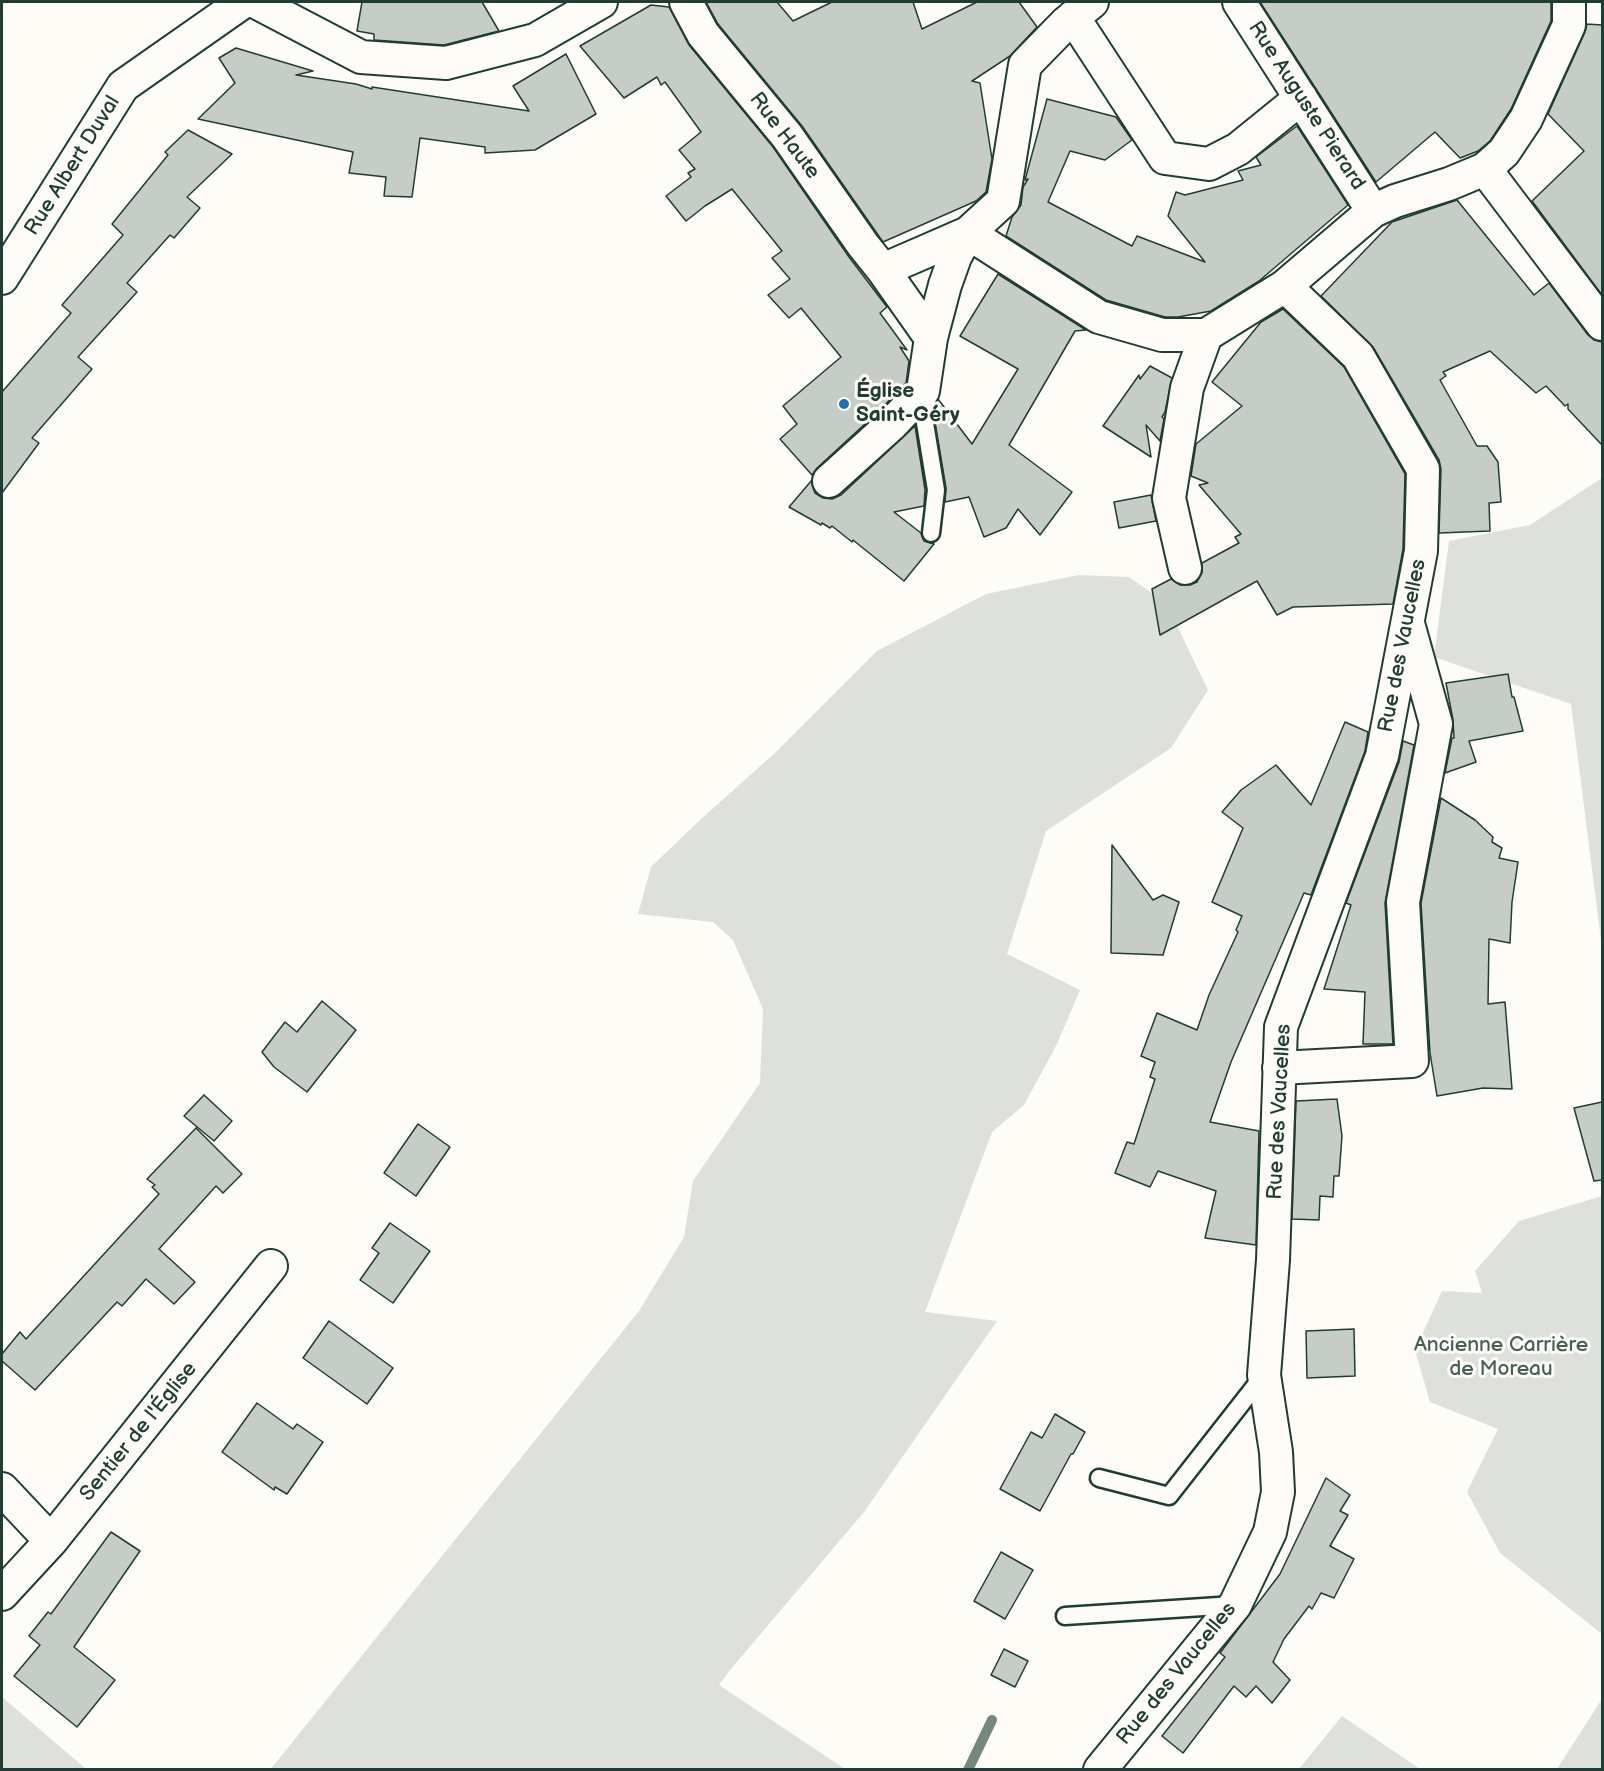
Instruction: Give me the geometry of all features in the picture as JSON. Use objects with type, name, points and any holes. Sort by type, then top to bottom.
[{"type":"street","name":"Rue Albert Duval","points":[[2,278],[123,86],[243,2]]},
{"type":"street","points":[[256,2],[361,57],[446,63],[535,40],[601,2]]},
{"type":"street","name":"Rue Haute","points":[[686,2],[703,34],[787,136],[931,338]]},
{"type":"street","name":"Rue Auguste Pierard","points":[[1239,2],[1373,211]]},
{"type":"street","points":[[968,233],[1099,317],[1162,335],[1206,335],[1285,286],[1373,211],[1485,169],[1504,152],[1527,119],[1569,24],[1569,2]]},
{"type":"street","points":[[883,270],[968,233],[1003,201],[1025,65],[1082,9],[1165,158],[1209,164],[1238,149],[1301,98]]},
{"type":"street","points":[[1485,169],[1602,324]]},
{"type":"street","points":[[829,481],[891,425],[923,391],[931,338],[951,266],[968,233]]},
{"type":"street","name":"Rue des Vaucelles","points":[[1100,1770],[1235,1605],[1270,1532],[1278,1492],[1276,1452],[1264,1376],[1273,1260],[1281,1027],[1382,756],[1421,551],[1424,469],[1358,356],[1285,286]]},
{"type":"street","points":[[1185,568],[1169,498],[1187,388],[1206,335]]},
{"type":"street","points":[[1279,1068],[1412,1061],[1403,902],[1436,724],[1407,620]]},
{"type":"street","name":"Sentier de l'Église","points":[[2,1594],[51,1541],[272,1266]]},
{"type":"street","points":[[2,1490],[51,1541]]},
{"type":"lane","points":[[923,391],[925,423],[936,490],[931,533]]},
{"type":"lane","points":[[1099,1478],[1169,1496],[1264,1376]]},
{"type":"lane","points":[[1065,1616],[1235,1605]]},
{"type":"green space","points":[[1602,478],[1602,948],[1571,704],[1434,657],[1449,541],[1530,525]]},
{"type":"green space","points":[[1079,575],[1129,577],[1166,603],[1208,690],[1171,748],[1046,831],[1007,954],[1080,990],[1057,1044],[1024,1105],[992,1132],[925,1312],[997,1321],[864,1512],[719,1685],[845,1769],[270,1770],[639,1311],[684,1237],[693,1181],[760,1083],[763,1009],[733,940],[713,922],[638,914],[651,867],[776,752],[877,651],[986,594]]},
{"type":"green space","name":"Ancienne Carrière de Moreau","points":[[1602,1196],[1602,1634],[1500,1553],[1467,1492],[1498,1429],[1430,1402],[1415,1350],[1442,1291],[1482,1293],[1475,1271],[1519,1221]]},
{"type":"green space","points":[[2,1697],[86,1769],[2,1769]]},
{"type":"green space","points":[[1602,1699],[1602,1769],[1557,1769]]},
{"type":"green space","points":[[1342,1716],[1420,1769],[1299,1769]]},
{"type":"building","points":[[362,2],[482,2],[499,31],[444,45],[374,40],[374,34],[357,31]]},
{"type":"building","points":[[706,2],[777,2],[793,21],[832,2],[913,2],[922,29],[977,2],[1019,2],[1037,27],[1010,56],[972,81],[980,83],[992,159],[986,192],[976,201],[883,242],[802,126],[718,24]]},
{"type":"building","points":[[1260,2],[1551,2],[1551,21],[1511,109],[1490,141],[1478,151],[1460,158],[1435,132],[1376,182]]},
{"type":"building","points":[[651,5],[669,7],[689,45],[773,147],[849,257],[887,307],[880,313],[907,350],[900,347],[909,361],[906,383],[812,475],[780,439],[797,424],[783,406],[841,357],[801,308],[789,318],[768,295],[790,279],[772,258],[782,251],[732,189],[686,221],[666,196],[691,177],[688,173],[695,169],[679,150],[701,132],[665,82],[661,85],[657,77],[624,98],[580,46]]},
{"type":"building","points":[[1587,24],[1602,25],[1602,295],[1532,201],[1584,151],[1548,114]]},
{"type":"building","points":[[236,48],[313,71],[296,75],[356,84],[372,89],[372,87],[529,111],[513,86],[566,54],[596,114],[535,150],[485,153],[485,147],[420,138],[412,197],[384,196],[386,177],[349,173],[353,152],[198,119],[235,83],[219,58]]},
{"type":"building","points":[[1047,99],[1116,117],[1132,140],[1105,160],[1070,151],[1048,202],[1132,246],[1137,236],[1205,262],[1168,216],[1176,192],[1185,195],[1243,180],[1238,171],[1261,165],[1256,157],[1297,126],[1348,205],[1259,281],[1211,311],[1165,317],[1106,300],[1006,236],[1012,217],[1021,205],[1023,187],[1028,179],[1025,180]]},
{"type":"building","points":[[188,130],[232,154],[187,197],[200,208],[174,238],[170,235],[127,283],[137,292],[78,357],[92,369],[32,438],[39,443],[2,493],[2,392],[71,313],[62,305],[123,235],[112,224],[168,155],[165,152]]},
{"type":"building","points":[[1457,200],[1534,295],[1549,283],[1588,335],[1602,342],[1602,445],[1568,409],[1568,404],[1565,406],[1546,386],[1536,393],[1490,351],[1443,372],[1446,376],[1440,380],[1477,446],[1487,446],[1498,462],[1501,502],[1489,503],[1490,531],[1439,533],[1441,469],[1439,460],[1373,347],[1321,296],[1392,222]]},
{"type":"building","points":[[998,274],[1086,330],[1075,331],[1009,445],[1072,492],[1040,535],[1018,509],[1006,528],[984,537],[969,497],[945,502],[946,488],[934,405],[938,399],[972,444],[1018,369],[960,336]]},
{"type":"building","points":[[1283,309],[1344,367],[1405,474],[1403,549],[1393,604],[1293,607],[1277,615],[1257,581],[1160,635],[1152,589],[1171,579],[1180,585],[1197,582],[1202,573],[1202,563],[1239,543],[1235,537],[1241,534],[1199,485],[1208,483],[1191,476],[1196,444],[1242,406],[1212,382],[1261,322]]},
{"type":"building","points":[[1150,366],[1172,378],[1162,417],[1164,419],[1160,441],[1146,425],[1151,457],[1103,426],[1139,375],[1140,379]]},
{"type":"building","points":[[915,426],[925,490],[924,506],[894,512],[921,533],[924,541],[934,544],[904,581],[832,526],[830,528],[822,523],[821,525],[789,507],[812,480],[815,493],[823,498],[832,499],[841,495]]},
{"type":"building","points":[[1151,495],[1156,521],[1119,528],[1114,502]]},
{"type":"building","points":[[1508,674],[1512,697],[1514,697],[1523,731],[1469,741],[1476,762],[1445,773],[1452,738],[1454,738],[1446,683]]},
{"type":"building","points":[[1345,722],[1368,732],[1365,751],[1311,895],[1304,893],[1231,1062],[1210,1122],[1259,1131],[1256,1245],[1205,1238],[1216,1191],[1158,1171],[1150,1187],[1115,1173],[1127,1142],[1134,1144],[1155,1079],[1150,1077],[1155,1062],[1141,1056],[1157,1013],[1197,1030],[1209,995],[1238,932],[1236,930],[1242,916],[1212,902],[1243,828],[1222,812],[1241,790],[1276,765],[1311,805]]},
{"type":"building","points":[[1403,741],[1414,745],[1385,903],[1393,1044],[1363,1044],[1365,992],[1324,989],[1351,905],[1346,903],[1399,762]]},
{"type":"building","points":[[1441,798],[1475,820],[1493,837],[1492,842],[1502,848],[1499,858],[1518,862],[1512,902],[1510,943],[1489,939],[1488,1004],[1505,1002],[1512,1089],[1483,1088],[1437,1096],[1430,1053],[1421,903]]},
{"type":"building","points":[[1112,845],[1153,900],[1163,895],[1179,902],[1163,955],[1111,953]]},
{"type":"building","points":[[322,1001],[356,1030],[307,1092],[274,1067],[262,1052],[285,1022],[297,1032]]},
{"type":"building","points":[[204,1095],[232,1121],[214,1141],[184,1116]]},
{"type":"building","points":[[1337,1099],[1342,1136],[1339,1176],[1334,1176],[1333,1197],[1320,1196],[1319,1220],[1292,1219],[1296,1101]]},
{"type":"building","points":[[1602,1102],[1602,1180],[1594,1181],[1574,1108]]},
{"type":"building","points":[[418,1124],[450,1147],[416,1196],[384,1173]]},
{"type":"building","points":[[196,1128],[242,1174],[223,1193],[216,1186],[159,1249],[195,1282],[174,1304],[146,1279],[122,1306],[117,1302],[35,1390],[2,1361],[2,1354],[20,1332],[26,1339],[159,1194],[152,1187],[155,1185],[147,1179]]},
{"type":"building","points":[[390,1223],[430,1251],[393,1303],[360,1280],[379,1253],[372,1248]]},
{"type":"building","points":[[329,1321],[393,1368],[367,1404],[303,1358]]},
{"type":"building","points":[[1354,1329],[1355,1376],[1307,1378],[1306,1331]]},
{"type":"building","points":[[257,1403],[293,1429],[297,1424],[323,1442],[287,1494],[275,1487],[274,1490],[222,1452]]},
{"type":"building","points":[[1055,1414],[1085,1432],[1040,1511],[1000,1489],[1031,1432],[1042,1438]]},
{"type":"building","points":[[1326,1478],[1350,1495],[1340,1511],[1348,1515],[1330,1546],[1354,1559],[1334,1598],[1321,1593],[1312,1609],[1309,1606],[1284,1639],[1273,1662],[1290,1680],[1272,1703],[1256,1686],[1246,1697],[1234,1686],[1183,1753],[1162,1736],[1225,1657],[1220,1653],[1280,1574]]},
{"type":"building","points":[[111,1532],[140,1551],[74,1647],[115,1680],[77,1727],[14,1676],[40,1645],[29,1636],[48,1612],[51,1614]]},
{"type":"building","points":[[1001,1552],[1033,1570],[1005,1619],[974,1601]]},
{"type":"building","points":[[1004,1649],[1028,1661],[1015,1687],[991,1675]]},
{"type":"waterway","points":[[968,1770],[992,1720]]},
{"type":"place","name":"Église Saint-Géry","points":[[844,404]]}]
